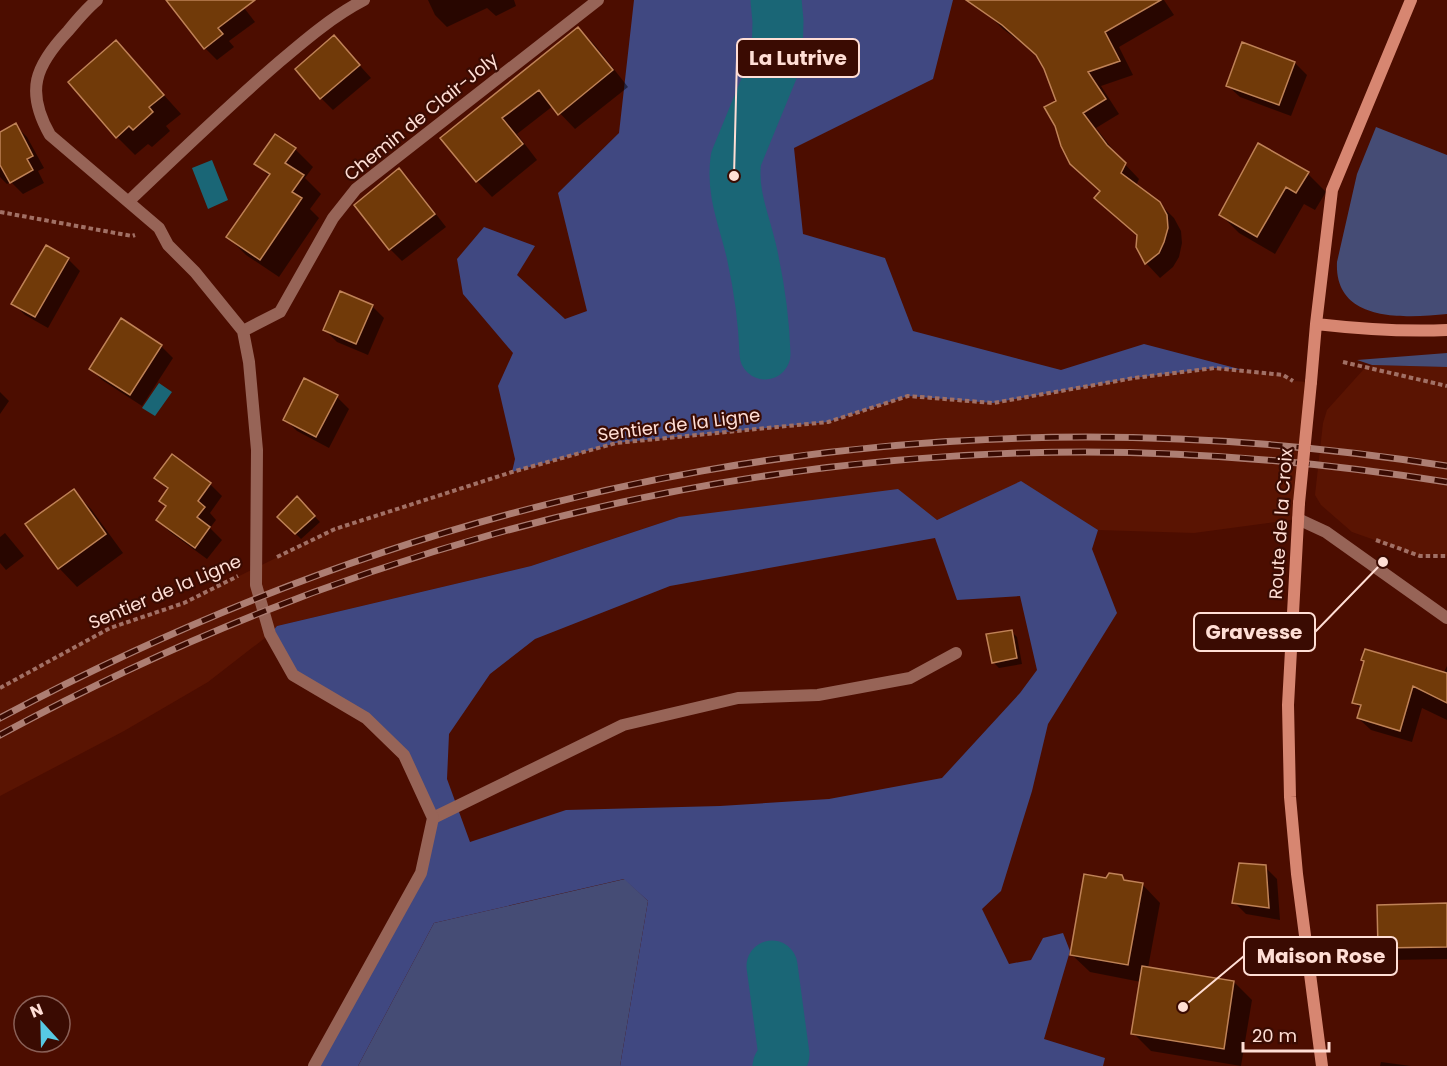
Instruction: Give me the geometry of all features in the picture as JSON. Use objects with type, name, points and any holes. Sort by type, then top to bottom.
[{"type":"street","points":[[97,0],[55,44],[45,60],[38,75],[37,108],[50,135],[159,228],[168,245],[195,272],[243,331],[249,362],[256,450],[256,585],[270,634],[293,675],[366,718],[404,755],[433,818],[421,873],[314,1066]]},
{"type":"street","points":[[129,201],[284,58],[348,8],[364,0]]},
{"type":"street","name":"Chemin de Clair-Joly","points":[[243,331],[279,312],[333,218],[356,189],[598,0]]},
{"type":"street","name":"Route de la Croix","points":[[1322,1066],[1297,874],[1290,797],[1288,705],[1299,503],[1316,324],[1332,190],[1412,0]]},
{"type":"street","points":[[1316,324],[1414,332],[1447,330]]},
{"type":"street","points":[[1298,519],[1326,532],[1447,618]]},
{"type":"street","points":[[433,818],[623,725],[738,698],[818,695],[910,678],[956,653]]},
{"type":"path","points":[[0,212],[132,236],[159,228]]},
{"type":"path","points":[[1343,362],[1447,387]]},
{"type":"path","name":"Sentier de la Ligne","points":[[0,688],[110,628],[184,603],[335,529],[512,472],[616,443],[828,422],[908,396],[993,403],[1134,378],[1215,368],[1283,375],[1293,381]]},
{"type":"path","points":[[1420,556],[1447,556]]},
{"type":"shaded area","points":[[634,0],[953,0],[933,79],[794,148],[803,234],[885,258],[913,331],[1061,370],[1144,344],[1243,370],[1215,368],[1134,378],[993,403],[908,396],[828,422],[616,443],[512,472],[515,459],[498,386],[513,353],[463,294],[457,259],[484,227],[535,246],[517,275],[565,319],[587,311],[558,193],[619,133]]},
{"type":"shaded area","points":[[1376,127],[1447,155],[1447,314],[1412,316],[1375,312],[1359,306],[1347,296],[1339,282],[1337,262],[1357,174]]},
{"type":"shaded area","points":[[212,160],[228,200],[208,209],[192,168]]},
{"type":"shaded area","points":[[1447,353],[1447,367],[1372,365],[1357,360]]},
{"type":"shaded area","points":[[1372,365],[1447,367],[1447,556],[1434,554],[1420,556],[1352,532],[1321,505],[1315,495],[1323,423],[1327,410],[1363,370]]},
{"type":"shaded area","points":[[1215,368],[1283,375],[1293,381],[1311,382],[1298,519],[1194,533],[1098,530],[1021,482],[937,520],[679,517],[531,566],[277,626],[270,634],[208,682],[124,731],[0,796],[0,688],[110,628],[184,603],[335,529],[512,472],[616,443],[828,422],[908,396],[993,403],[1134,378]]},
{"type":"shaded area","points":[[159,383],[172,392],[155,416],[142,408]]},
{"type":"shaded area","points":[[1021,481],[1098,530],[1092,549],[1117,613],[1048,724],[1032,791],[1001,891],[982,909],[1009,964],[1031,960],[1043,938],[1063,933],[1070,951],[1044,1039],[1105,1058],[1103,1066],[620,1066],[648,901],[624,879],[434,923],[358,1066],[314,1066],[421,873],[433,818],[404,755],[366,718],[293,675],[270,634],[277,626],[531,566],[679,517],[898,489],[937,520]],"holes":[[[935,538],[957,600],[1020,596],[1037,670],[1020,693],[942,778],[829,799],[720,806],[566,810],[470,842],[447,779],[449,734],[490,674],[535,639],[670,586]]]},
{"type":"shaded area","points":[[625,879],[648,901],[620,1066],[358,1066],[434,923]]},
{"type":"building","points":[[166,0],[255,0],[218,28],[223,34],[204,49]]},
{"type":"building","points":[[966,0],[1161,0],[1105,32],[1120,61],[1088,72],[1106,99],[1083,113],[1107,145],[1126,163],[1121,173],[1160,202],[1167,215],[1168,228],[1164,242],[1159,253],[1145,264],[1136,247],[1137,235],[1094,198],[1100,191],[1070,164],[1055,126],[1044,107],[1056,101],[1036,55],[1002,25]]},
{"type":"building","points":[[578,27],[613,70],[558,115],[539,90],[502,118],[523,144],[476,182],[440,138]]},
{"type":"building","points":[[334,35],[360,65],[320,99],[295,69]]},
{"type":"building","points":[[116,40],[164,95],[149,107],[153,112],[133,130],[129,126],[116,138],[68,82]]},
{"type":"building","points":[[1242,42],[1295,62],[1279,105],[1226,86]]},
{"type":"building","points":[[16,123],[33,156],[27,159],[33,170],[10,183],[0,165],[0,132]]},
{"type":"building","points":[[275,134],[296,148],[285,163],[304,175],[292,192],[302,198],[260,260],[226,237],[270,174],[254,164]]},
{"type":"building","points":[[1258,143],[1309,172],[1296,193],[1286,187],[1257,237],[1219,215]]},
{"type":"building","points":[[399,168],[435,214],[389,250],[354,205]]},
{"type":"building","points":[[46,245],[69,258],[35,317],[11,304]]},
{"type":"building","points":[[340,291],[373,305],[356,344],[323,330]]},
{"type":"building","points":[[121,318],[162,345],[130,395],[89,369]]},
{"type":"building","points":[[304,378],[338,395],[316,437],[283,420]]},
{"type":"building","points":[[172,454],[211,483],[198,501],[205,507],[197,517],[210,527],[195,548],[156,520],[166,506],[159,501],[168,488],[154,478]]},
{"type":"building","points":[[74,489],[106,534],[58,569],[25,524]]},
{"type":"building","points":[[297,496],[315,516],[295,534],[277,517]]},
{"type":"building","points":[[1012,630],[1017,658],[992,663],[986,634]]},
{"type":"building","points":[[1365,649],[1447,673],[1447,703],[1413,686],[1400,731],[1357,718],[1361,705],[1352,703],[1364,661],[1361,660]]},
{"type":"building","points":[[1239,863],[1266,865],[1269,908],[1232,903]]},
{"type":"building","points":[[1109,873],[1122,875],[1124,880],[1143,883],[1128,965],[1070,955],[1084,874],[1106,878]]},
{"type":"building","points":[[1447,903],[1447,947],[1378,948],[1377,905]]},
{"type":"building","points":[[1142,966],[1234,981],[1224,1049],[1131,1034]]},
{"type":"waterway","points":[[765,354],[759,291],[739,207],[735,172],[736,159],[777,59],[776,0]]},
{"type":"waterway","points":[[772,966],[784,1055],[778,1066]]},
{"type":"railway","points":[[0,718],[171,634],[346,565],[523,511],[702,471],[885,446],[1070,437],[1257,444],[1447,466]]},
{"type":"railway","points":[[0,735],[119,674],[242,620],[366,574],[494,534],[623,502],[754,478],[886,461],[1020,453],[1127,452],[1288,462],[1447,482]]},
{"type":"place","name":"La Lutrive","points":[[734,176]]},
{"type":"place","name":"Gravesse","points":[[1383,562]]},
{"type":"place","name":"Maison Rose","points":[[1183,1007]]}]
